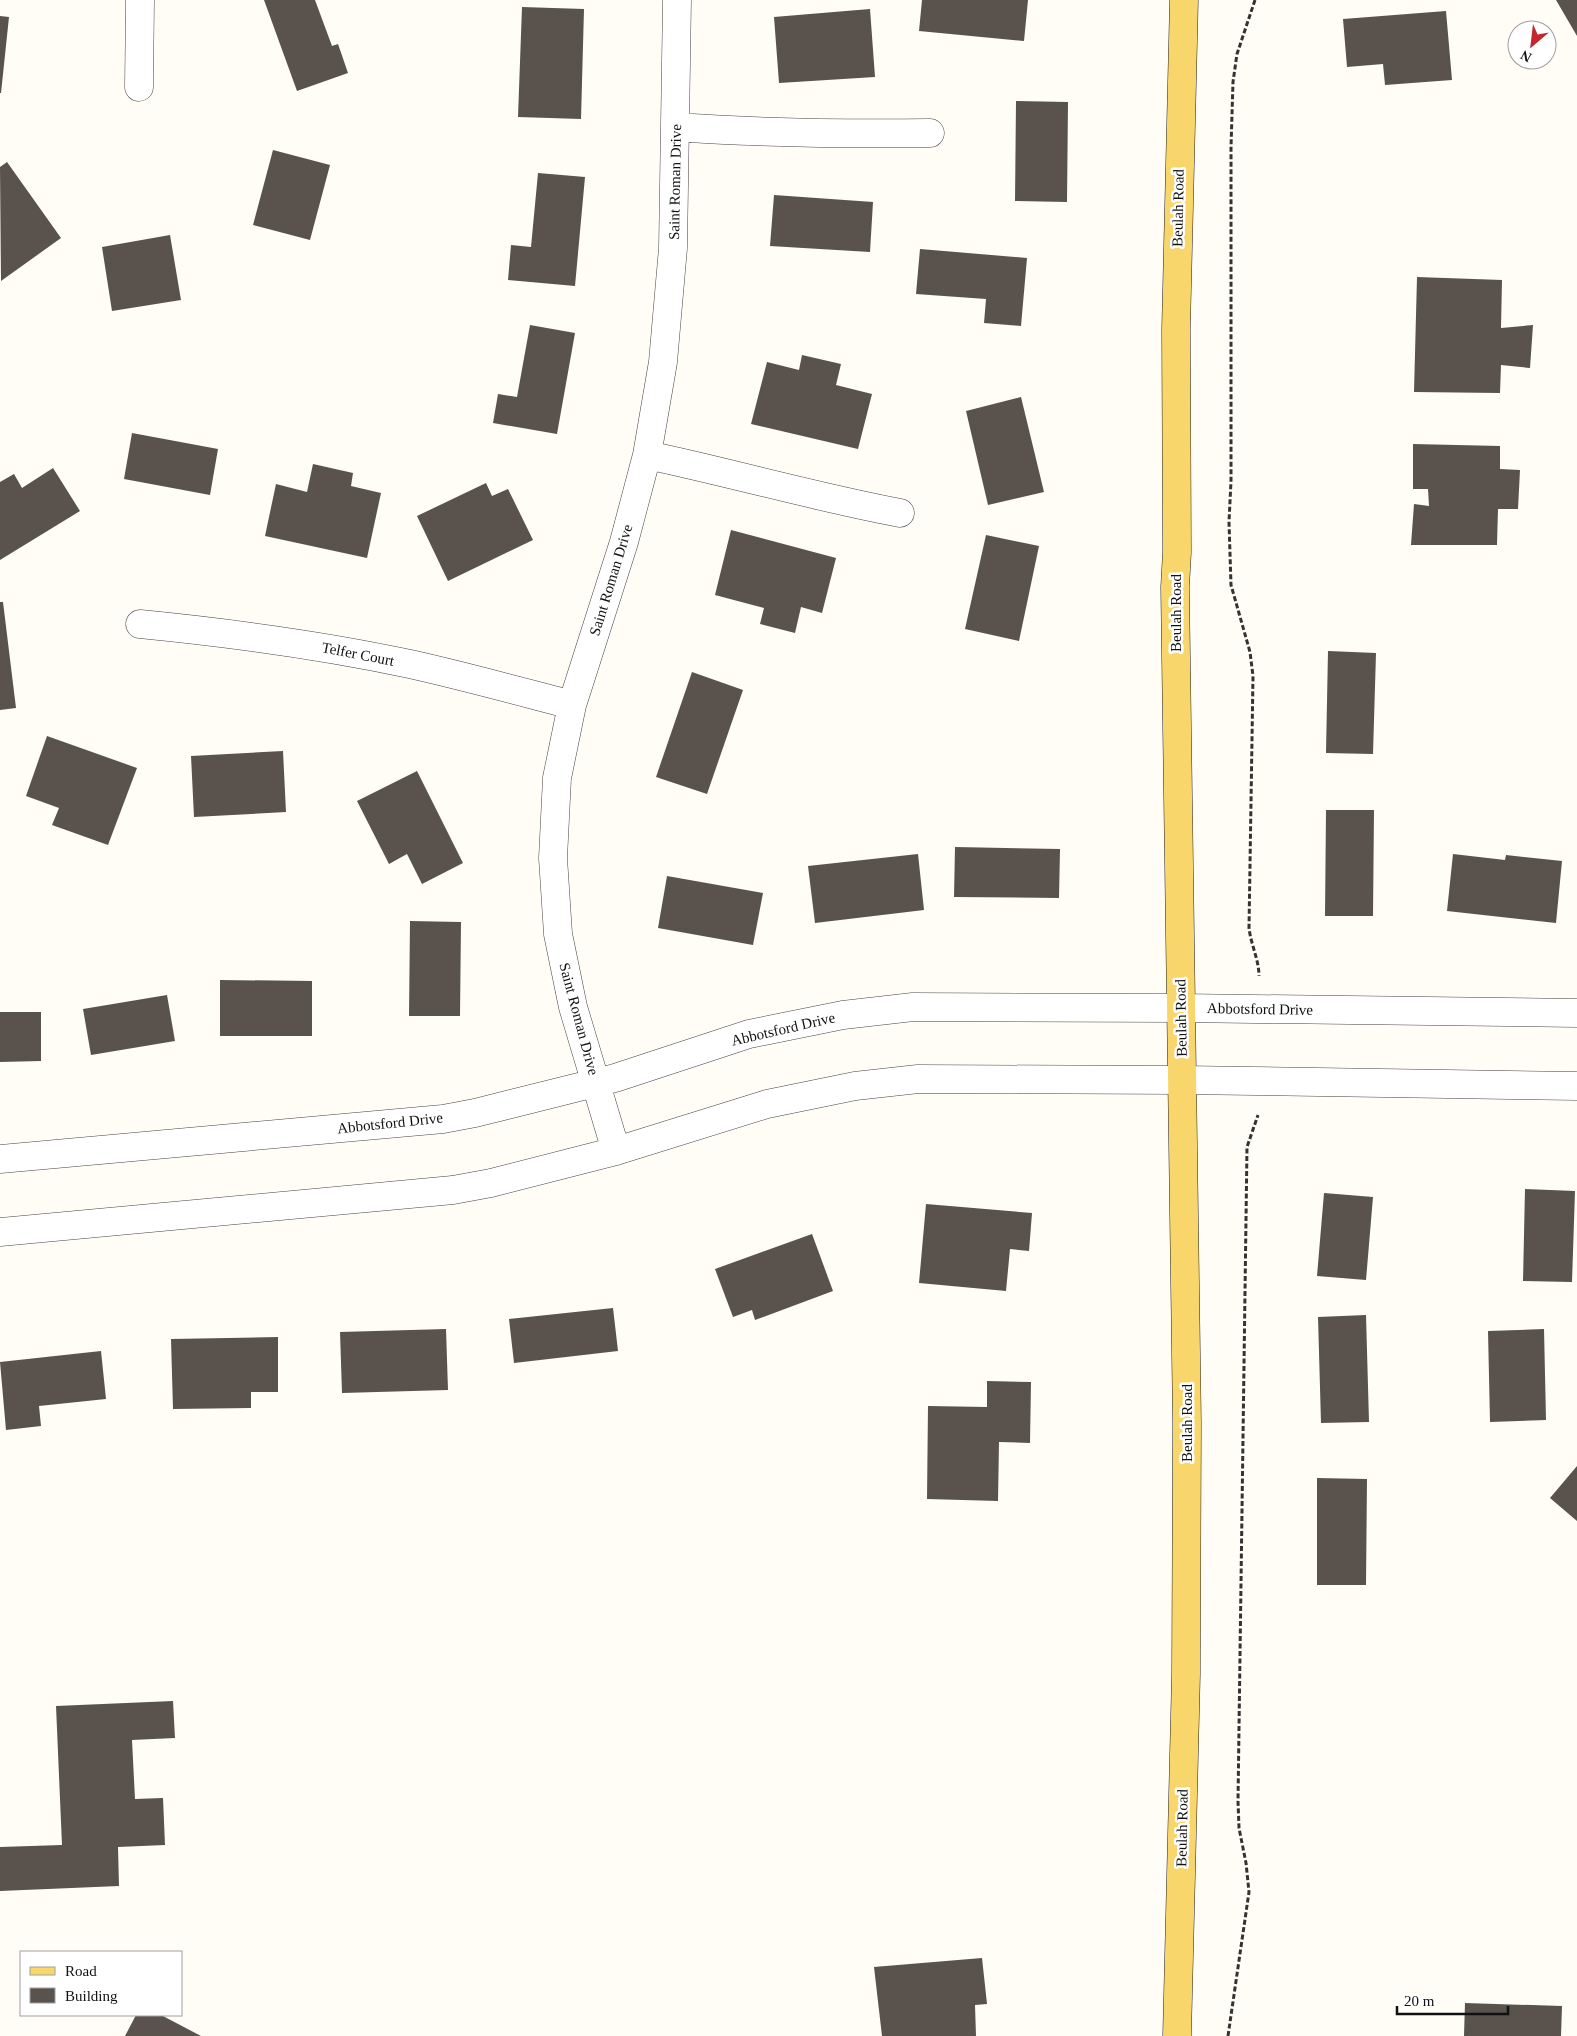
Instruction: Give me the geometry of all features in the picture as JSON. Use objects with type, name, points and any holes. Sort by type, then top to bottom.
[{"type":"main road","name":"Beulah Road","points":[[1177,2036],[1186,1683],[1188,1423],[1175,587],[1177,552],[1176,329],[1184,0]]},
{"type":"street","points":[[139,87],[140,0]]},
{"type":"street","name":"Saint Roman Drive","points":[[616,1151],[573,1007],[558,934],[553,858],[557,778],[572,705],[624,542],[647,455],[664,362],[672,267],[677,0]]},
{"type":"street","points":[[676,127],[767,133],[930,133]]},
{"type":"street","points":[[647,455],[840,502],[900,513]]},
{"type":"street","name":"Telfer Court","points":[[140,624],[282,640],[411,664],[572,705]]},
{"type":"street","name":"Abbotsford Drive","points":[[0,1159],[443,1119],[475,1113],[615,1078],[749,1034],[843,1015],[913,1007],[1577,1013]]},
{"type":"street","points":[[0,1232],[453,1190],[491,1183],[616,1151],[768,1104],[855,1086],[918,1079],[1183,1080],[1577,1086]]},
{"type":"path","points":[[1255,0],[1236,54],[1233,82],[1229,555],[1234,603],[1250,652],[1252,676],[1249,928],[1259,965],[1259,1009]]},
{"type":"path","points":[[1228,2036],[1249,1902],[1248,1876],[1238,1820],[1238,1664],[1246,1169],[1249,1139],[1258,1118],[1258,1081]]},
{"type":"building","points":[[264,0],[315,0],[332,46],[338,44],[348,73],[297,91]]},
{"type":"building","points":[[922,0],[1028,0],[1024,41],[919,31]]},
{"type":"building","points":[[1556,0],[1577,0],[1577,36]]},
{"type":"building","points":[[522,7],[584,9],[581,119],[518,117]]},
{"type":"building","points":[[870,9],[875,77],[779,83],[774,17]]},
{"type":"building","points":[[1446,11],[1452,80],[1385,85],[1383,64],[1347,67],[1343,19]]},
{"type":"building","points":[[0,16],[9,17],[1,93],[0,93]]},
{"type":"building","points":[[1016,101],[1068,102],[1067,202],[1015,201]]},
{"type":"building","points":[[273,150],[330,165],[310,240],[253,225]]},
{"type":"building","points":[[7,162],[61,238],[1,281],[0,167]]},
{"type":"building","points":[[538,173],[585,177],[575,286],[508,280],[511,245],[531,247]]},
{"type":"building","points":[[774,195],[873,202],[870,252],[770,246]]},
{"type":"building","points":[[170,235],[181,300],[112,311],[102,247]]},
{"type":"building","points":[[920,249],[1027,258],[1021,326],[984,323],[986,299],[916,294]]},
{"type":"building","points":[[1417,277],[1502,280],[1501,328],[1533,325],[1530,368],[1501,365],[1500,393],[1414,392]]},
{"type":"building","points":[[530,325],[575,333],[557,434],[493,423],[498,394],[517,397]]},
{"type":"building","points":[[802,355],[841,364],[836,385],[872,394],[858,449],[751,424],[767,362],[799,370]]},
{"type":"building","points":[[1021,397],[1044,492],[988,505],[966,411]]},
{"type":"building","points":[[132,433],[218,449],[210,495],[124,479]]},
{"type":"building","points":[[1413,444],[1500,446],[1500,469],[1520,470],[1518,509],[1498,509],[1497,545],[1411,545],[1414,504],[1429,506],[1428,489],[1413,489]]},
{"type":"building","points":[[313,464],[353,473],[351,486],[381,493],[367,558],[265,536],[276,484],[307,492]]},
{"type":"building","points":[[53,468],[80,511],[0,560],[0,482],[14,474],[22,488]]},
{"type":"building","points":[[486,483],[492,496],[508,489],[533,540],[448,581],[417,516]]},
{"type":"building","points":[[731,530],[836,558],[822,613],[801,607],[795,633],[760,624],[764,608],[715,595]]},
{"type":"building","points":[[986,535],[1039,546],[1019,641],[965,629]]},
{"type":"building","points":[[0,602],[3,602],[16,708],[0,710]]},
{"type":"building","points":[[1328,651],[1376,653],[1373,754],[1326,753]]},
{"type":"building","points":[[692,672],[743,690],[707,794],[656,777]]},
{"type":"building","points":[[47,736],[137,768],[108,845],[52,825],[59,808],[26,796]]},
{"type":"building","points":[[283,751],[286,812],[194,817],[191,756]]},
{"type":"building","points":[[417,771],[463,863],[422,884],[407,854],[389,864],[357,801]]},
{"type":"building","points":[[1326,810],[1374,810],[1373,916],[1325,916]]},
{"type":"building","points":[[955,847],[1060,849],[1059,898],[954,897]]},
{"type":"building","points":[[918,854],[924,910],[815,923],[808,866]]},
{"type":"building","points":[[1453,854],[1505,860],[1506,855],[1562,861],[1556,923],[1447,911]]},
{"type":"building","points":[[667,876],[763,893],[753,945],[658,928]]},
{"type":"building","points":[[410,921],[461,922],[460,1016],[409,1016]]},
{"type":"building","points":[[220,980],[312,981],[312,1036],[220,1036]]},
{"type":"building","points":[[167,995],[175,1041],[91,1055],[83,1009]]},
{"type":"building","points":[[0,1012],[41,1012],[41,1061],[0,1062]]},
{"type":"building","points":[[1525,1189],[1575,1191],[1572,1282],[1523,1281]]},
{"type":"building","points":[[1324,1193],[1373,1197],[1366,1280],[1317,1276]]},
{"type":"building","points":[[926,1204],[1032,1213],[1029,1251],[1010,1249],[1006,1291],[919,1283]]},
{"type":"building","points":[[812,1234],[833,1291],[755,1320],[752,1310],[733,1317],[715,1269]]},
{"type":"building","points":[[613,1308],[618,1351],[514,1363],[509,1319]]},
{"type":"building","points":[[1366,1315],[1369,1422],[1321,1423],[1318,1317]]},
{"type":"building","points":[[446,1329],[448,1390],[342,1393],[340,1332]]},
{"type":"building","points":[[1544,1329],[1546,1420],[1490,1422],[1488,1331]]},
{"type":"building","points":[[278,1337],[278,1392],[251,1392],[251,1408],[173,1409],[171,1339]]},
{"type":"building","points":[[101,1351],[106,1399],[39,1406],[41,1426],[6,1430],[0,1362]]},
{"type":"building","points":[[987,1381],[1031,1382],[1030,1443],[999,1442],[998,1501],[927,1499],[928,1406],[987,1407]]},
{"type":"building","points":[[1577,1466],[1577,1521],[1550,1498]]},
{"type":"building","points":[[1317,1478],[1367,1479],[1366,1585],[1317,1585]]},
{"type":"building","points":[[173,1701],[175,1738],[132,1740],[135,1799],[163,1798],[165,1845],[118,1847],[119,1886],[0,1891],[0,1847],[62,1845],[56,1706]]},
{"type":"building","points":[[982,1958],[987,2004],[975,2005],[976,2036],[882,2036],[874,1967]]},
{"type":"building","points":[[1465,2003],[1562,2006],[1561,2036],[1464,2036]]},
{"type":"building","points":[[135,2016],[163,2016],[201,2036],[125,2036]]}]
